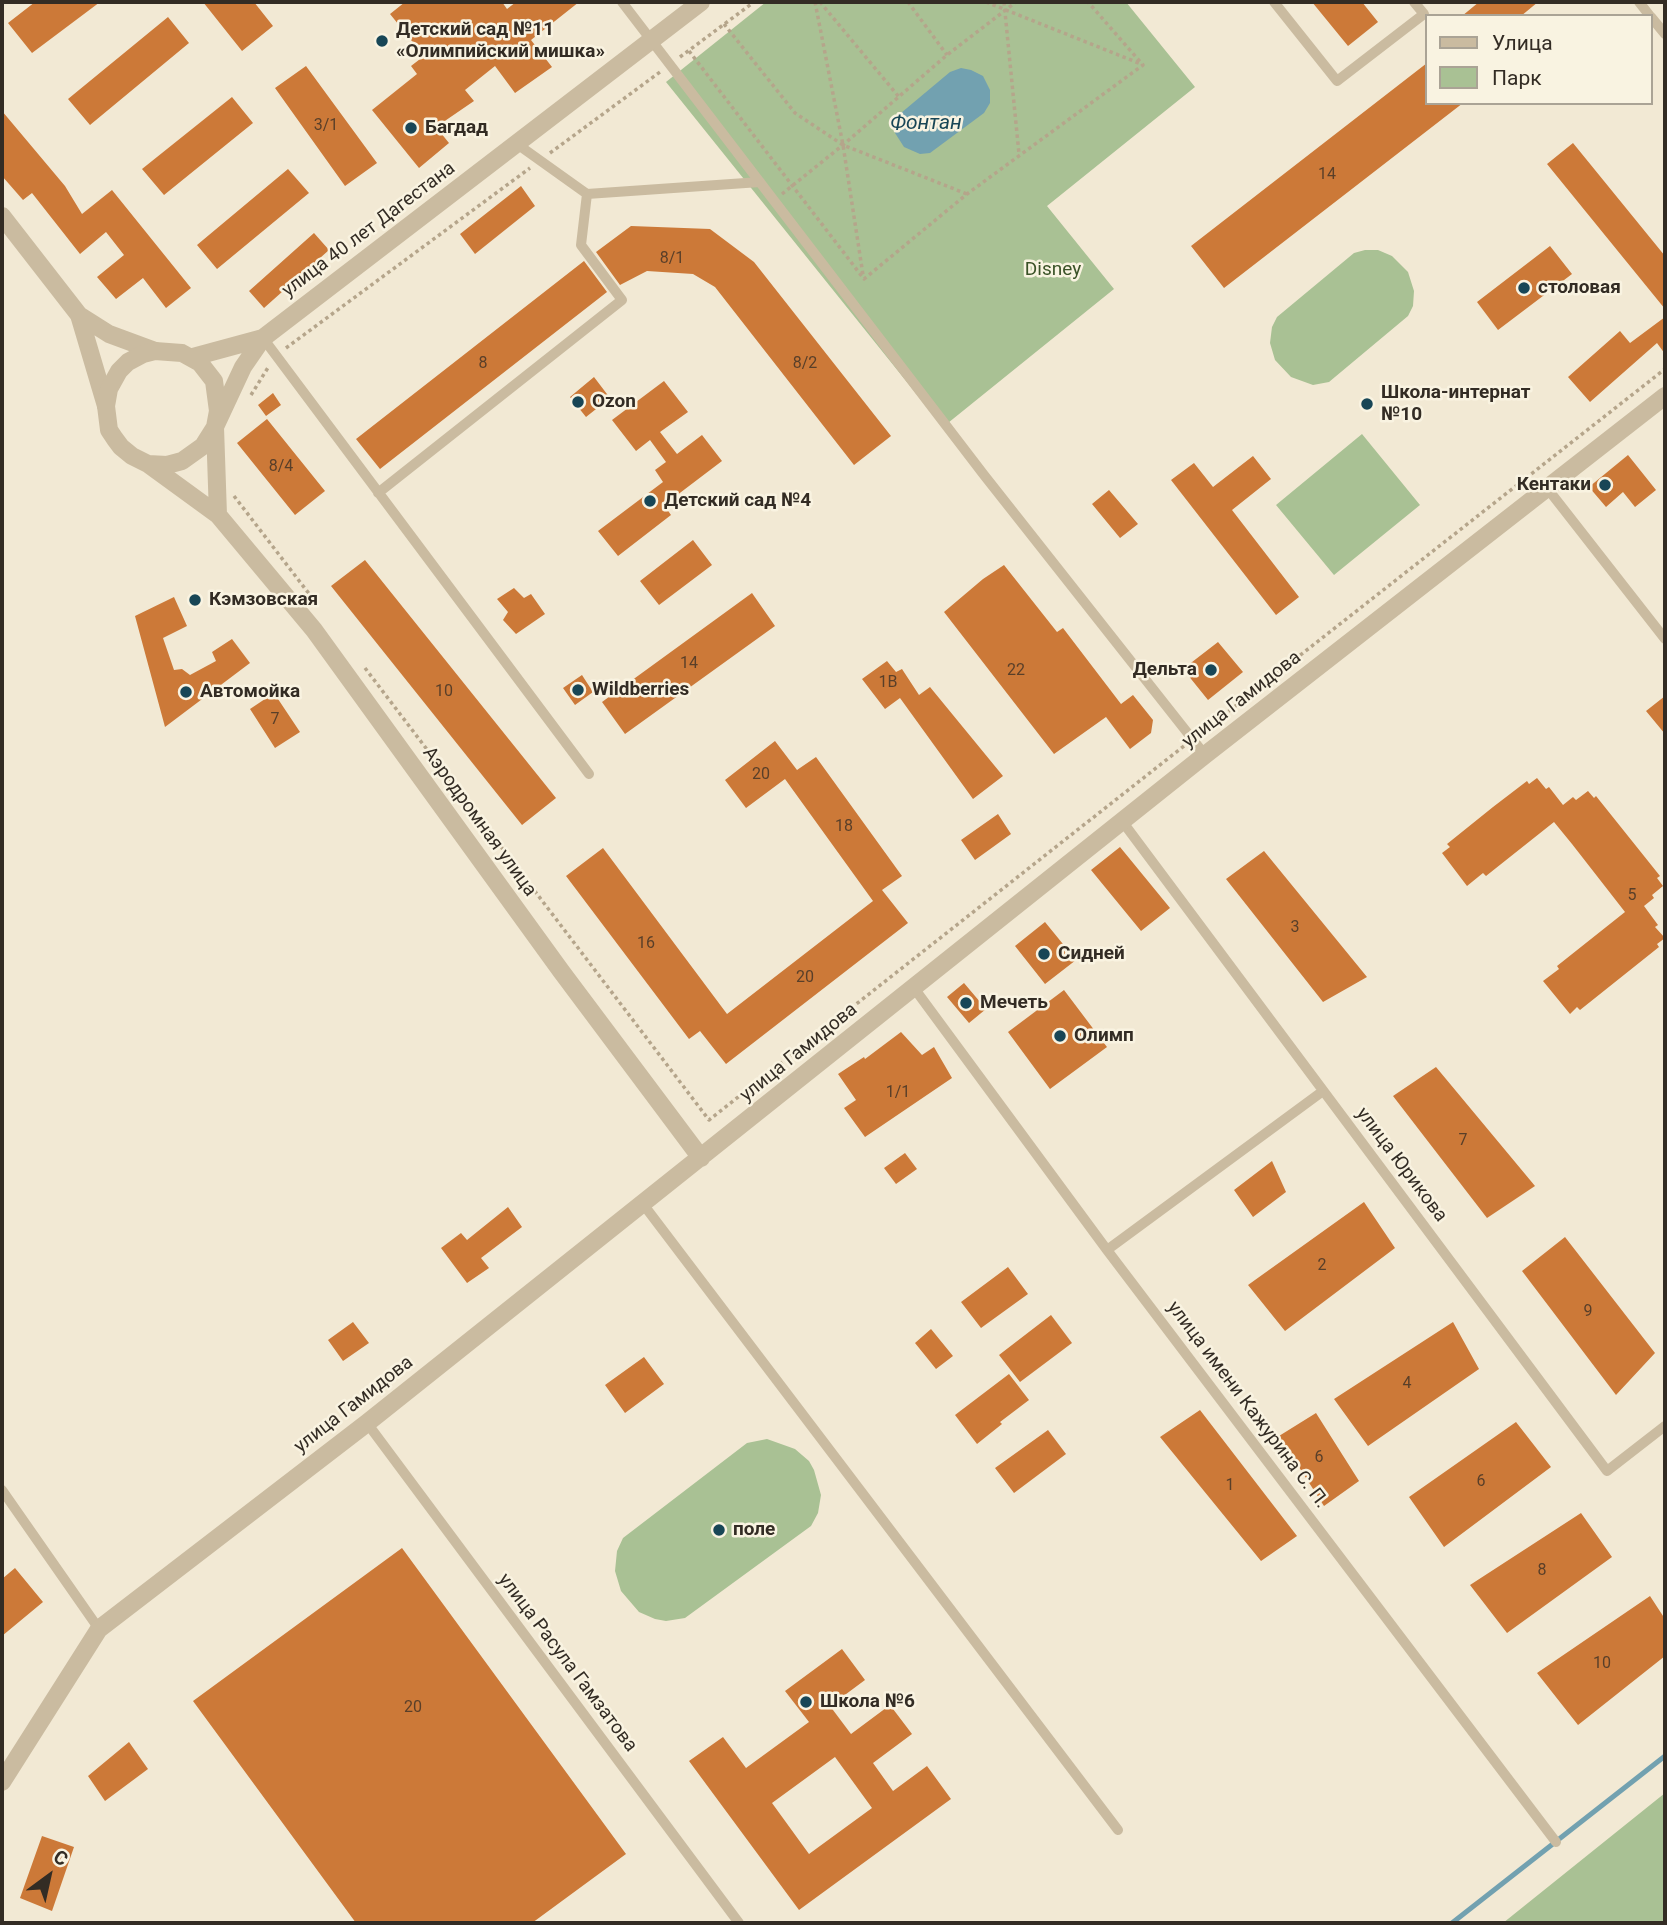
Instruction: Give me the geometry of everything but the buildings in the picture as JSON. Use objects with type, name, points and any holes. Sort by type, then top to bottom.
[{"type":"street","name":"улица 40 лет Дагестана","points":[[263,338],[701,2]]},
{"type":"street","points":[[2,216],[79,315],[109,334],[155,351]]},
{"type":"street","points":[[79,315],[106,406],[109,430],[121,447],[148,464],[167,465],[182,461],[203,446],[215,427],[243,367],[263,338]]},
{"type":"street","points":[[192,357],[263,338]]},
{"type":"street","points":[[106,406],[109,389],[119,371],[128,362],[143,354],[155,351],[182,352],[206,368],[214,382],[218,411],[215,427],[218,515]]},
{"type":"street","name":"улица Гамидова","points":[[2,1782],[99,1629],[367,1423],[1205,755],[1665,396]]},
{"type":"street","name":"Аэродромная улица","points":[[148,464],[218,515],[314,630],[561,971],[701,1158]]},
{"type":"lane","points":[[622,2],[653,39],[984,475],[1205,755]]},
{"type":"lane","points":[[1274,2],[1337,81],[1424,15],[1413,2]]},
{"type":"lane","points":[[1653,19],[1665,34]]},
{"type":"lane","points":[[517,144],[587,194],[760,182]]},
{"type":"lane","points":[[378,493],[622,300],[581,245],[587,194]]},
{"type":"lane","points":[[263,338],[589,774]]},
{"type":"lane","points":[[1547,488],[1665,639]]},
{"type":"lane","name":"улица Юрикова","points":[[1122,821],[1606,1471],[1665,1426]]},
{"type":"lane","name":"улица имени Кажурина С. П.","points":[[914,988],[1107,1250],[1556,1842]]},
{"type":"lane","points":[[1107,1250],[1323,1091]]},
{"type":"lane","points":[[643,1204],[1118,1830]]},
{"type":"lane","name":"улица Расула Гамзатова","points":[[367,1423],[739,1923]]},
{"type":"lane","points":[[2,1490],[99,1629]]},
{"type":"path","points":[[247,401],[276,356],[754,2]]},
{"type":"path","points":[[817,2],[899,97]]},
{"type":"path","points":[[817,2],[864,279]]},
{"type":"path","points":[[908,2],[947,55]]},
{"type":"path","points":[[986,2],[1143,65]]},
{"type":"path","points":[[1004,2],[1019,154]]},
{"type":"path","points":[[775,200],[947,55],[1016,2]]},
{"type":"path","points":[[1088,2],[1143,65]]},
{"type":"path","points":[[724,24],[795,113],[843,145],[967,194]]},
{"type":"path","points":[[688,50],[864,279]]},
{"type":"path","points":[[864,279],[1019,154],[1143,65]]},
{"type":"path","points":[[364,667],[709,1120],[1665,369]]},
{"type":"path","points":[[230,490],[314,601]]},
{"type":"green space","name":"Disney","points":[[766,2],[1126,2],[1195,87],[1047,206],[1114,289],[943,427],[666,82]]},
{"type":"green space","points":[[1378,250],[1392,256],[1408,272],[1414,291],[1413,306],[1408,316],[1329,382],[1313,385],[1291,377],[1275,360],[1270,343],[1272,327],[1277,317],[1354,253]]},
{"type":"green space","points":[[1362,434],[1420,505],[1334,575],[1276,505]]},
{"type":"green space","name":"поле","points":[[767,1439],[795,1449],[809,1461],[814,1470],[821,1495],[818,1513],[811,1526],[685,1618],[666,1621],[639,1612],[621,1591],[615,1571],[617,1551],[623,1538],[747,1443]]},
{"type":"green space","points":[[1665,1793],[1665,1923],[1503,1923]]},
{"type":"water","name":"Фонтан","points":[[961,68],[983,76],[990,90],[990,103],[984,113],[930,153],[920,154],[904,147],[895,133],[901,113],[950,72]]},
{"type":"waterway","points":[[1452,1923],[1665,1756]]},
{"type":"place","name":"Детский сад №11 «Олимпийский мишка»","points":[[382,41]]},
{"type":"place","name":"Багдад","points":[[411,128]]},
{"type":"place","name":"столовая","points":[[1524,288]]},
{"type":"place","name":"Ozon","points":[[578,402]]},
{"type":"place","name":"Школа-интернат №10","points":[[1367,404]]},
{"type":"place","name":"Кентаки","points":[[1605,485]]},
{"type":"place","name":"Детский сад №4","points":[[650,501]]},
{"type":"place","name":"Кэмзовская","points":[[195,600]]},
{"type":"place","name":"Дельта","points":[[1211,670]]},
{"type":"place","name":"Wildberries","points":[[578,690]]},
{"type":"place","name":"Автомойка","points":[[186,692]]},
{"type":"place","name":"Сидней","points":[[1044,954]]},
{"type":"place","name":"Мечеть","points":[[966,1003]]},
{"type":"place","name":"Олимп","points":[[1060,1036]]},
{"type":"place","name":"поле","points":[[719,1530]]},
{"type":"place","name":"Школа №6","points":[[806,1702]]}]
